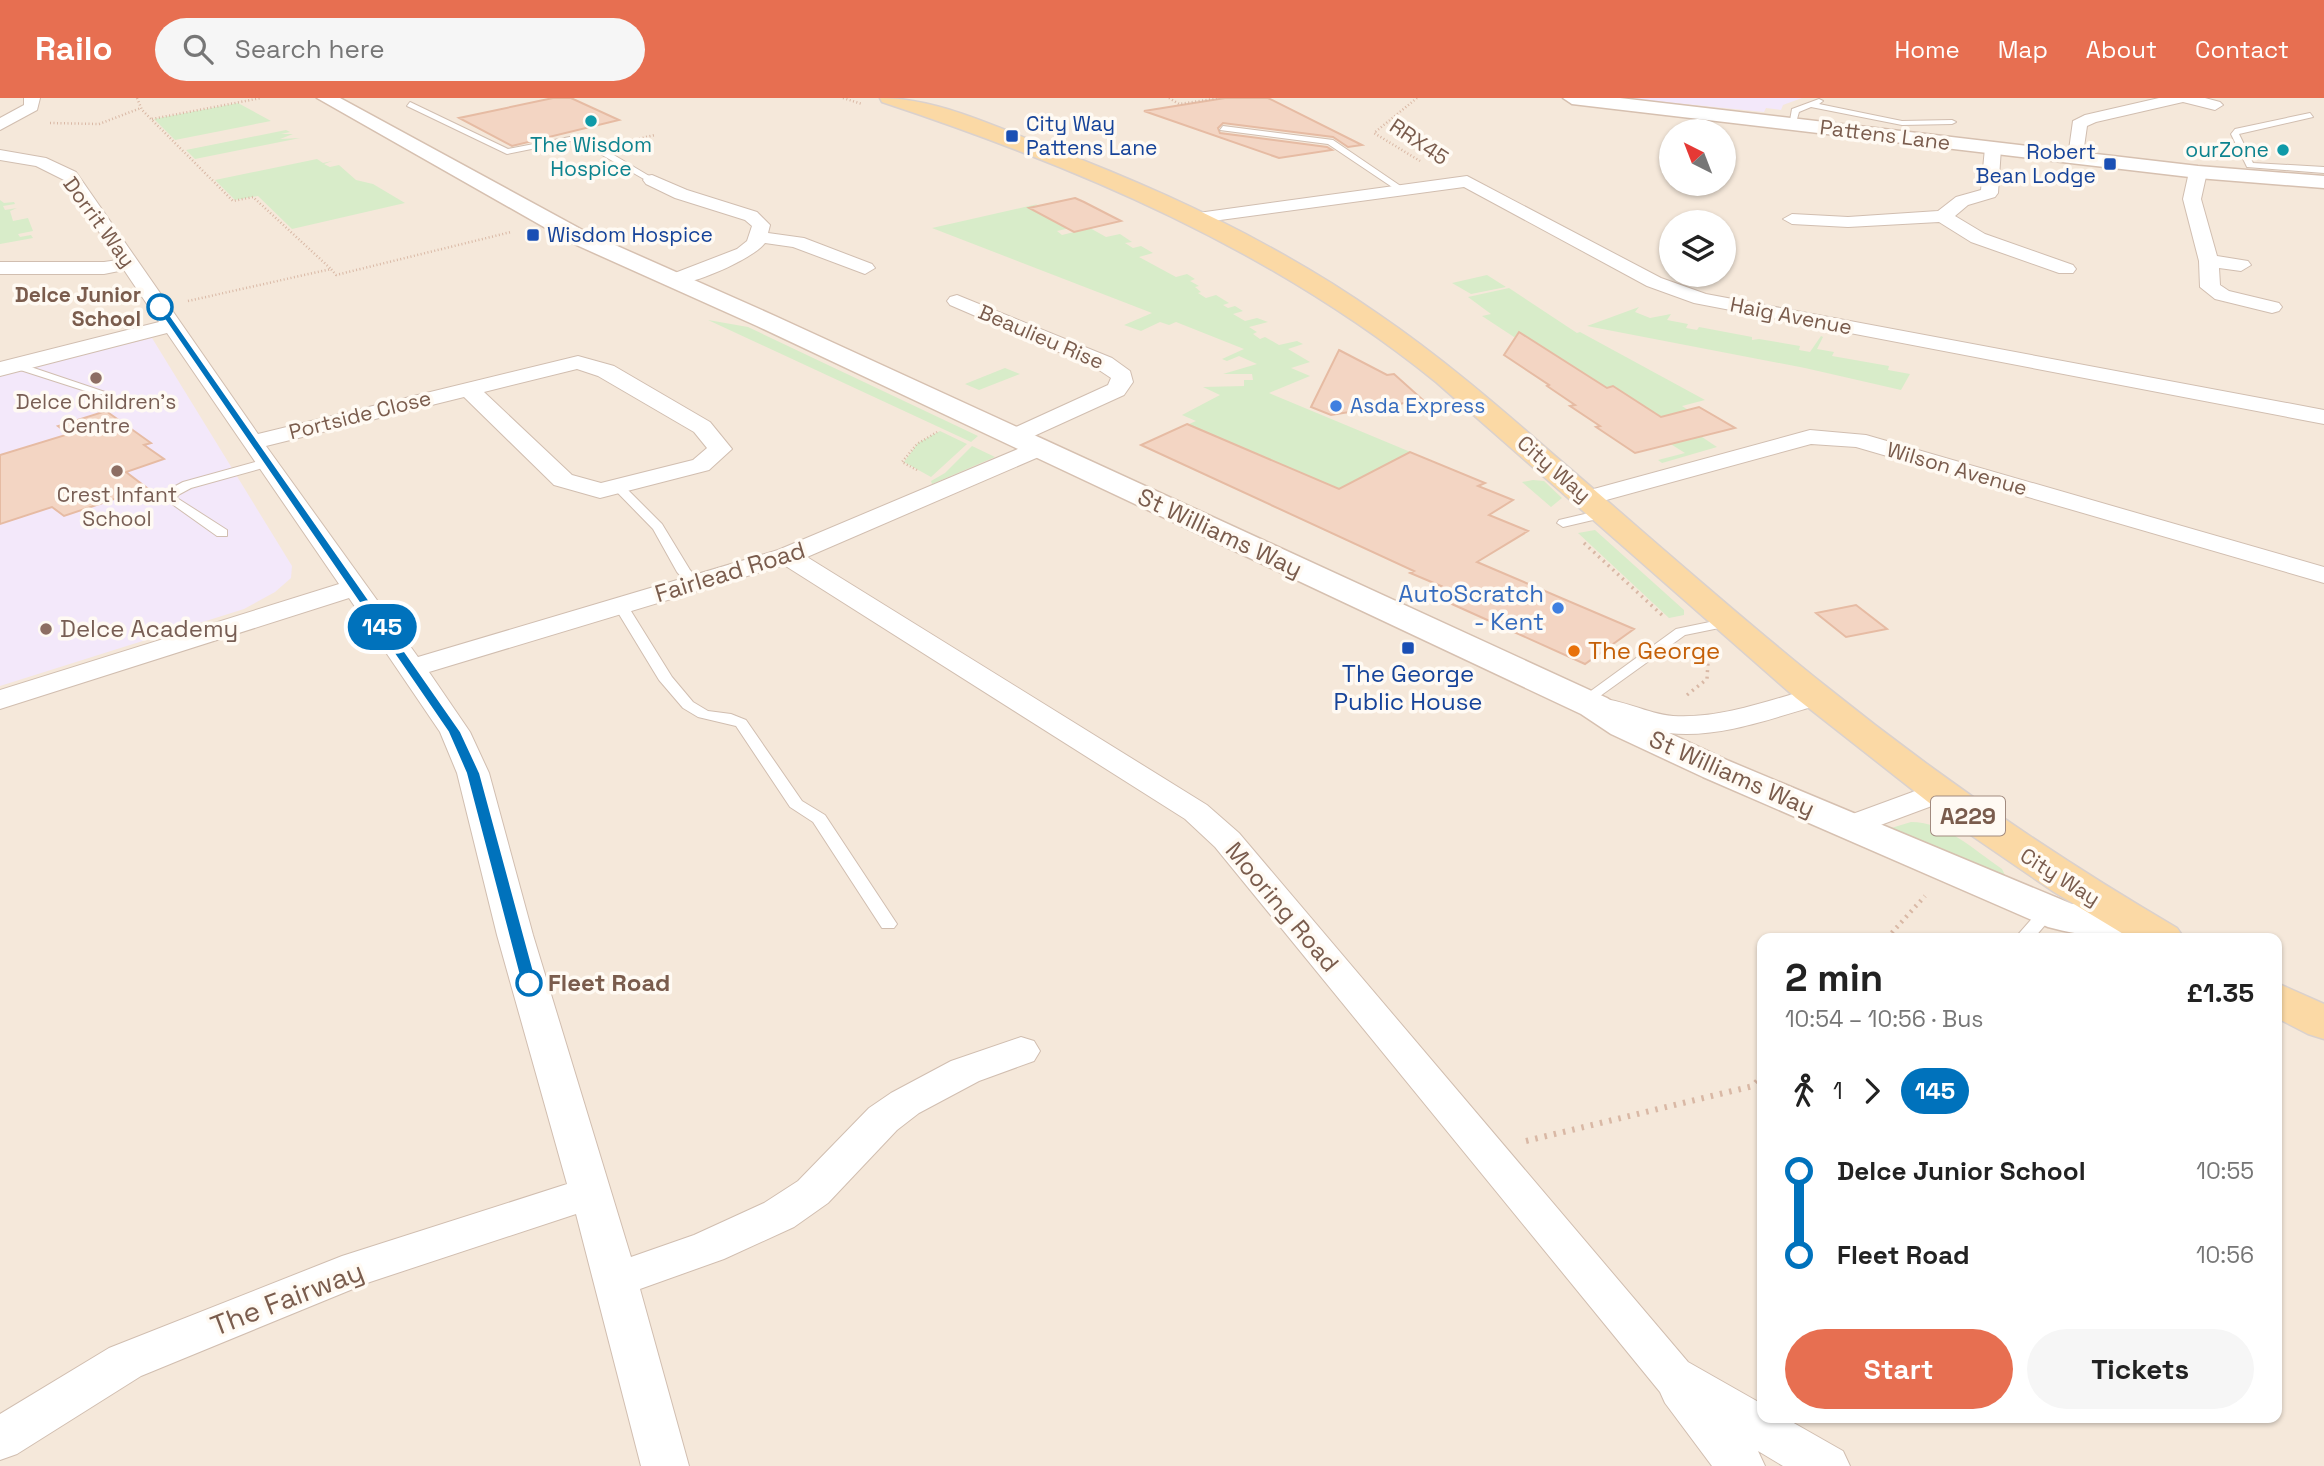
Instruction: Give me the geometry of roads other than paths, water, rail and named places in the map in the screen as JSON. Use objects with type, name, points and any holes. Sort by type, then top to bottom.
[{"type":"main road","name":"City Way","points":[[895,99],[1056,155],[1198,218],[1301,275],[1369,320],[1437,370],[1815,697],[1937,793],[2057,877],[2146,929]]},
{"type":"main road","points":[[2282,1002],[2324,1023]]},
{"type":"street","points":[[2,124],[32,107],[32,98]]},
{"type":"street","name":"St Williams Way","points":[[326,98],[550,223],[1589,703],[1624,726],[1699,742],[1851,826],[1949,869],[2036,925],[2086,921],[2146,929]]},
{"type":"street","name":"Pattens Lane","points":[[1572,98],[2198,172],[2275,173],[2324,182]]},
{"type":"street","points":[[2076,157],[2079,124],[2091,118],[2179,98]]},
{"type":"street","points":[[2187,98],[2215,105]]},
{"type":"street","points":[[1792,219],[1848,222],[1943,216],[1962,201],[1989,194],[1993,148]]},
{"type":"street","name":"Dorrit Way","points":[[0,155],[34,161],[68,175],[166,316]]},
{"type":"street","points":[[2198,172],[2192,199],[2209,261],[2210,287],[2222,295],[2272,307]]},
{"type":"street","points":[[652,180],[681,194],[751,216],[761,225],[754,246],[737,257],[674,280]]},
{"type":"street","name":"Haig Avenue","points":[[1198,218],[1454,181],[1473,183],[1654,282],[1693,297],[2324,417]]},
{"type":"street","points":[[681,194],[712,186]]},
{"type":"street","points":[[1943,216],[1978,238],[2066,269]]},
{"type":"street","points":[[758,237],[797,242],[865,268]]},
{"type":"street","points":[[2209,261],[2241,265]]},
{"type":"street","points":[[0,268],[94,268],[130,263]]},
{"type":"street","name":"Beaulieu Rise","points":[[957,301],[1104,363],[1122,376],[1121,385],[1112,392],[1028,442]]},
{"type":"street","points":[[7,367],[166,316],[450,725],[470,763],[552,1067],[616,1280],[665,1466]]},
{"type":"street","name":"Portside Close","points":[[252,442],[578,362],[606,371],[702,428],[720,449],[701,465],[600,491],[563,480],[469,389]]},
{"type":"street","name":"Wilson Avenue","points":[[1597,506],[1810,437],[1832,437],[1858,440],[2324,575]]},
{"type":"street","name":"Fairlead Road","points":[[410,668],[787,556],[1028,442]]},
{"type":"street","name":"Mooring Road","points":[[787,556],[1196,812],[1227,840],[1672,1376],[1741,1466]]},
{"type":"street","points":[[0,700],[354,588]]},
{"type":"street","points":[[1699,742],[1815,697]]},
{"type":"street","points":[[1851,826],[1937,793]]},
{"type":"street","points":[[616,1280],[709,1247],[779,1215],[813,1192],[883,1119],[905,1103],[965,1071],[1021,1051]]},
{"type":"street","name":"The Fairway","points":[[0,1439],[125,1362],[357,1269],[591,1193]]},
{"type":"street","name":"Mooring Road","points":[[1672,1376],[1826,1466]]},
{"type":"lane","points":[[1792,124],[1795,111],[1826,98]]},
{"type":"lane","points":[[410,104],[507,152],[577,137],[652,180]]},
{"type":"lane","points":[[1808,104],[1902,123],[1952,122]]},
{"type":"lane","points":[[2310,115],[2238,131],[2235,134],[2250,165],[2275,173],[2324,170]]},
{"type":"lane","points":[[1223,128],[1330,142],[1401,189]]},
{"type":"lane","points":[[7,367],[102,393]]},
{"type":"lane","points":[[222,533],[171,499],[172,493],[194,482],[266,463]]},
{"type":"lane","points":[[618,487],[658,527],[684,572],[695,584]]},
{"type":"lane","points":[[1563,523],[1597,506]]},
{"type":"lane","points":[[621,606],[682,700],[698,713],[734,719],[741,723],[796,804],[819,819],[888,924]]},
{"type":"lane","points":[[1589,703],[1681,632],[1729,622]]},
{"type":"place","name":"The Wisdom Hospice","points":[[591,121]]},
{"type":"place","name":"City Way Pattens Lane","points":[[1012,136]]},
{"type":"place","name":"ourZone","points":[[2283,150]]},
{"type":"place","name":"Robert Bean Lodge","points":[[2110,164]]},
{"type":"place","name":"Wisdom Hospice","points":[[533,235]]},
{"type":"place","name":"Delce Junior School","points":[[160,307]]},
{"type":"place","name":"Delce Children's Centre","points":[[96,378]]},
{"type":"place","name":"Asda Express","points":[[1336,406]]},
{"type":"place","name":"Crest Infant School","points":[[117,471]]},
{"type":"place","name":"AutoScratch - Kent","points":[[1558,608]]},
{"type":"place","name":"Delce Academy","points":[[46,629]]},
{"type":"place","name":"The George Public House","points":[[1408,648]]},
{"type":"place","name":"The George","points":[[1574,651]]},
{"type":"place","name":"Fleet Road","points":[[529,983]]}]
